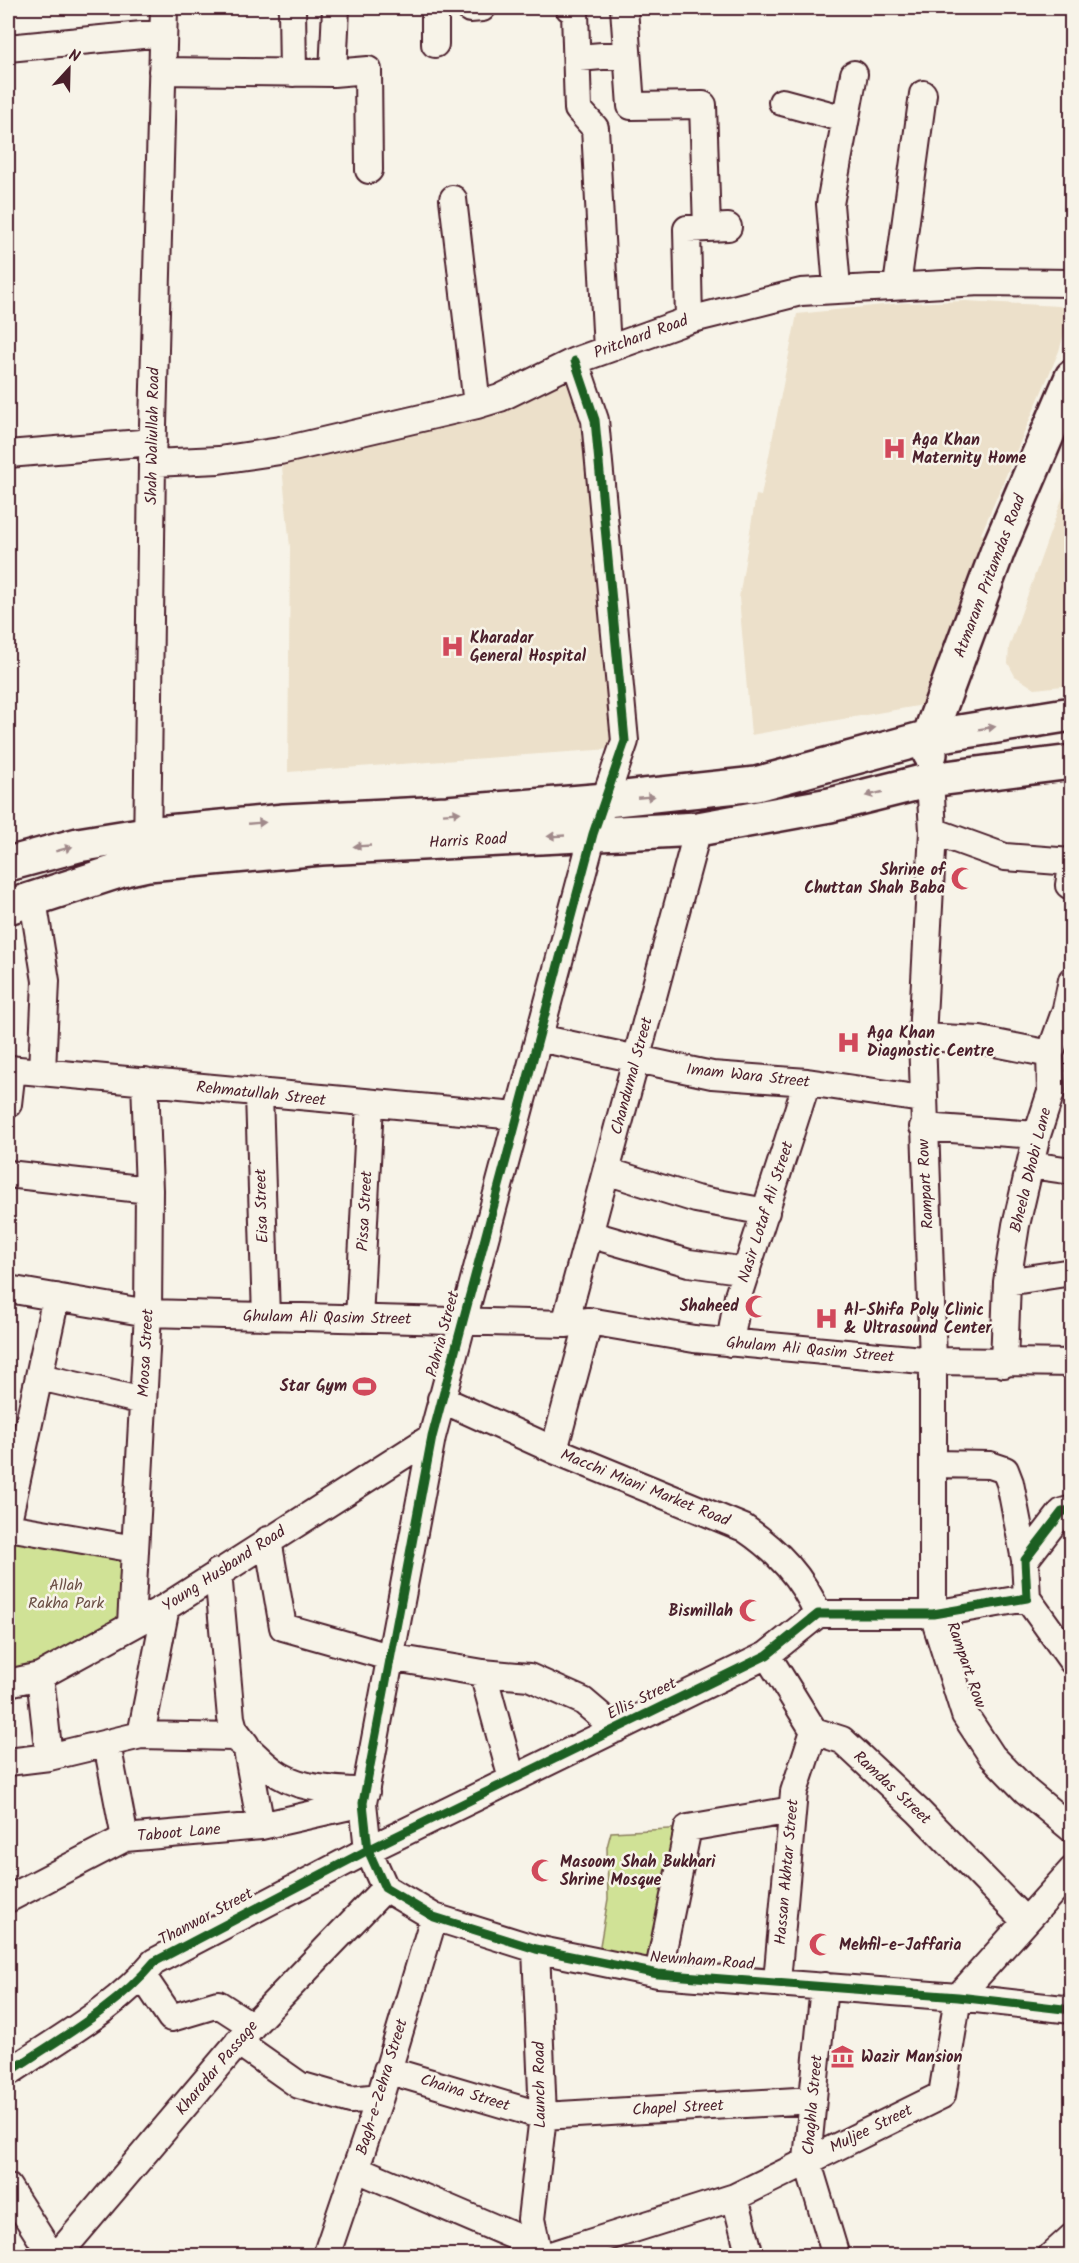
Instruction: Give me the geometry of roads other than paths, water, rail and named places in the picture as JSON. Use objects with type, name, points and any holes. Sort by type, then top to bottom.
[{"type":"main road","name":"Atmaram Pritamdas Road","points":[[930,780],[929,737],[998,550],[1071,377]]},
{"type":"main road","name":"Harris Road","points":[[20,903],[125,869],[147,849],[284,821],[447,813],[606,800],[756,784],[929,737],[1071,714]]},
{"type":"main road","name":"Harris Road","points":[[8,864],[78,845],[147,849],[321,848],[698,829],[830,805],[930,780],[1071,762]]},
{"type":"street","points":[[292,8],[293,73]]},
{"type":"street","points":[[333,73],[336,8]]},
{"type":"street","points":[[435,8],[435,44]]},
{"type":"street","points":[[568,8],[575,12],[578,109],[596,128],[607,349]]},
{"type":"street","points":[[624,8],[631,106],[704,105],[717,228],[687,229],[689,320]]},
{"type":"street","points":[[8,48],[164,20]]},
{"type":"street","name":"Shah Waliullah Road","points":[[147,849],[152,452],[164,20]]},
{"type":"street","points":[[578,58],[627,54]]},
{"type":"street","points":[[162,71],[333,73],[368,70],[369,170]]},
{"type":"street","points":[[837,287],[830,204],[854,74]]},
{"type":"street","points":[[897,286],[923,94]]},
{"type":"street","points":[[782,102],[845,119]]},
{"type":"street","points":[[453,199],[477,405]]},
{"type":"street","name":"Pritchard Road","points":[[8,454],[152,452],[219,460],[280,451],[500,398],[575,361],[607,349],[689,320],[801,291],[837,287],[1071,280]]},
{"type":"street","name":"Pahria Street","points":[[368,1850],[365,1798],[389,1658],[432,1437],[593,834],[626,741],[595,420],[575,361]]},
{"type":"street","name":"Rampart Row","points":[[930,780],[933,831],[922,1037],[922,1100],[933,1361],[933,1614],[964,1715],[992,1756],[1026,1791],[1071,1829]]},
{"type":"street","name":"Chandumal Street","points":[[554,1450],[577,1323],[589,1234],[698,829]]},
{"type":"street","points":[[933,831],[1005,857],[1071,862]]},
{"type":"street","points":[[1071,867],[1069,885],[1071,887]]},
{"type":"street","points":[[20,903],[46,981],[42,1071]]},
{"type":"street","name":"Bheela Dhobi Lane","points":[[1004,1364],[1007,1282],[1016,1225],[1037,1135],[1051,1092],[1050,1054],[1069,1010],[1071,980]]},
{"type":"street","points":[[922,1037],[980,1040],[1050,1054]]},
{"type":"street","name":"Imam Wara Street","points":[[539,1038],[712,1075],[807,1082],[922,1100]]},
{"type":"street","points":[[8,1104],[10,1069]]},
{"type":"street","name":"Rehmatullah Street","points":[[10,1069],[259,1094],[516,1116]]},
{"type":"street","name":"Moosa Street","points":[[131,1624],[148,1313],[149,1190],[145,1081]]},
{"type":"street","name":"Nasir Lotaf Ali Street","points":[[730,1343],[738,1296],[807,1082]]},
{"type":"street","name":"Eisa Street","points":[[259,1094],[266,1317]]},
{"type":"street","name":"Pissa Street","points":[[359,1319],[370,1104]]},
{"type":"street","points":[[923,1127],[1037,1135]]},
{"type":"street","points":[[1030,1165],[1071,1171]]},
{"type":"street","points":[[606,1171],[696,1199],[766,1212]]},
{"type":"street","points":[[8,1174],[149,1190]]},
{"type":"street","points":[[589,1234],[690,1263],[747,1271]]},
{"type":"street","points":[[1007,1282],[1071,1272]]},
{"type":"street","name":"Ghulam Ali Qasim Street","points":[[8,1289],[148,1313],[577,1323],[730,1343],[933,1361],[1004,1364],[1071,1363]]},
{"type":"street","points":[[8,1521],[56,1298]]},
{"type":"street","points":[[40,1377],[143,1401]]},
{"type":"street","name":"Macchi Miani Market Road","points":[[441,1399],[554,1450],[744,1528],[770,1545],[799,1578],[806,1587],[818,1614]]},
{"type":"street","name":"Young Husband Road","points":[[8,1683],[40,1676],[131,1624],[166,1607],[432,1437]]},
{"type":"street","points":[[934,1464],[990,1465],[1005,1470],[1025,1560],[1027,1598],[1071,1661]]},
{"type":"street","points":[[1025,1560],[1062,1512],[1071,1509]]},
{"type":"street","points":[[8,1527],[135,1549]]},
{"type":"street","points":[[268,1540],[283,1627],[389,1658],[483,1673],[529,1677],[583,1701],[616,1729]]},
{"type":"street","points":[[218,1572],[231,1718],[234,1729],[273,1771],[296,1783],[365,1798]]},
{"type":"street","points":[[818,1614],[933,1614],[1027,1598]]},
{"type":"street","points":[[141,1735],[166,1607]]},
{"type":"street","name":"Ellis Street","points":[[368,1850],[767,1655],[818,1614]]},
{"type":"street","points":[[767,1655],[814,1731]]},
{"type":"street","points":[[483,1673],[512,1779]]},
{"type":"street","points":[[40,1676],[49,1757]]},
{"type":"street","name":"Hassan Akhtar Street","points":[[777,1981],[794,1792],[814,1731]]},
{"type":"street","name":"Ramdas Street","points":[[814,1731],[842,1740],[918,1810],[1025,1921]]},
{"type":"street","points":[[8,1762],[49,1757],[141,1735],[233,1737],[246,1744]]},
{"type":"street","points":[[107,1744],[125,1838]]},
{"type":"street","points":[[246,1744],[261,1826]]},
{"type":"street","name":"Taboot Lane","points":[[8,1899],[125,1838],[261,1826],[365,1798]]},
{"type":"street","points":[[658,1974],[688,1828],[792,1810]]},
{"type":"street","points":[[368,1850],[385,1888]]},
{"type":"street","name":"Thanwar Street","points":[[9,2068],[107,2006],[154,1962],[368,1850]]},
{"type":"street","points":[[958,1997],[1071,1870]]},
{"type":"street","name":"Newnham Road","points":[[385,1888],[434,1917],[536,1949],[658,1974],[777,1981],[958,1997],[1071,2010]]},
{"type":"street","name":"Kharadar Passage","points":[[57,2256],[245,2034],[385,1888]]},
{"type":"street","name":"Bagh-e-Zehra Street","points":[[327,2256],[380,2097],[434,1917]]},
{"type":"street","name":"Launch Road","points":[[536,1949],[543,2116],[531,2219],[541,2252]]},
{"type":"street","points":[[142,1975],[171,2018],[218,2004],[245,2034],[299,2085],[351,2100],[380,2097]]},
{"type":"street","name":"Chaghla Street","points":[[824,1986],[807,2160],[836,2256]]},
{"type":"street","name":"Muljee Street","points":[[541,2252],[735,2197],[942,2095],[958,1997]]},
{"type":"street","name":"Chaina Street","points":[[387,2070],[543,2116]]},
{"type":"street","name":"Chapel Street","points":[[543,2116],[813,2100]]},
{"type":"street","points":[[357,2169],[541,2252]]},
{"type":"street","points":[[8,2187],[52,2256]]},
{"type":"street","points":[[735,2197],[750,2256]]},
{"type":"street","points":[[1051,2256],[1071,2237]]},
{"type":"place","name":"Aga Khan Maternity Home","points":[[894,449]]},
{"type":"place","name":"Kharadar General Hospital","points":[[452,647]]},
{"type":"place","name":"Shrine of Chuttan Shah Baba","points":[[963,879]]},
{"type":"place","name":"Aga Khan Diagnostic Centre","points":[[849,1042]]},
{"type":"place","name":"Shaheed","points":[[757,1306]]},
{"type":"place","name":"Al-Shifa Poly Clinic & Ultrasound Center","points":[[826,1319]]},
{"type":"place","name":"Star Gym","points":[[365,1386]]},
{"type":"place","name":"Bismillah","points":[[751,1611]]},
{"type":"place","name":"Masoom Shah Bukhari Shrine Mosque","points":[[542,1871]]},
{"type":"place","name":"Mehfil-e-Jaffaria","points":[[821,1945]]},
{"type":"place","name":"Wazir Mansion","points":[[843,2057]]},
{"type":"park label","name":"Allah Rakha Park","points":[[66,1594]]}]
